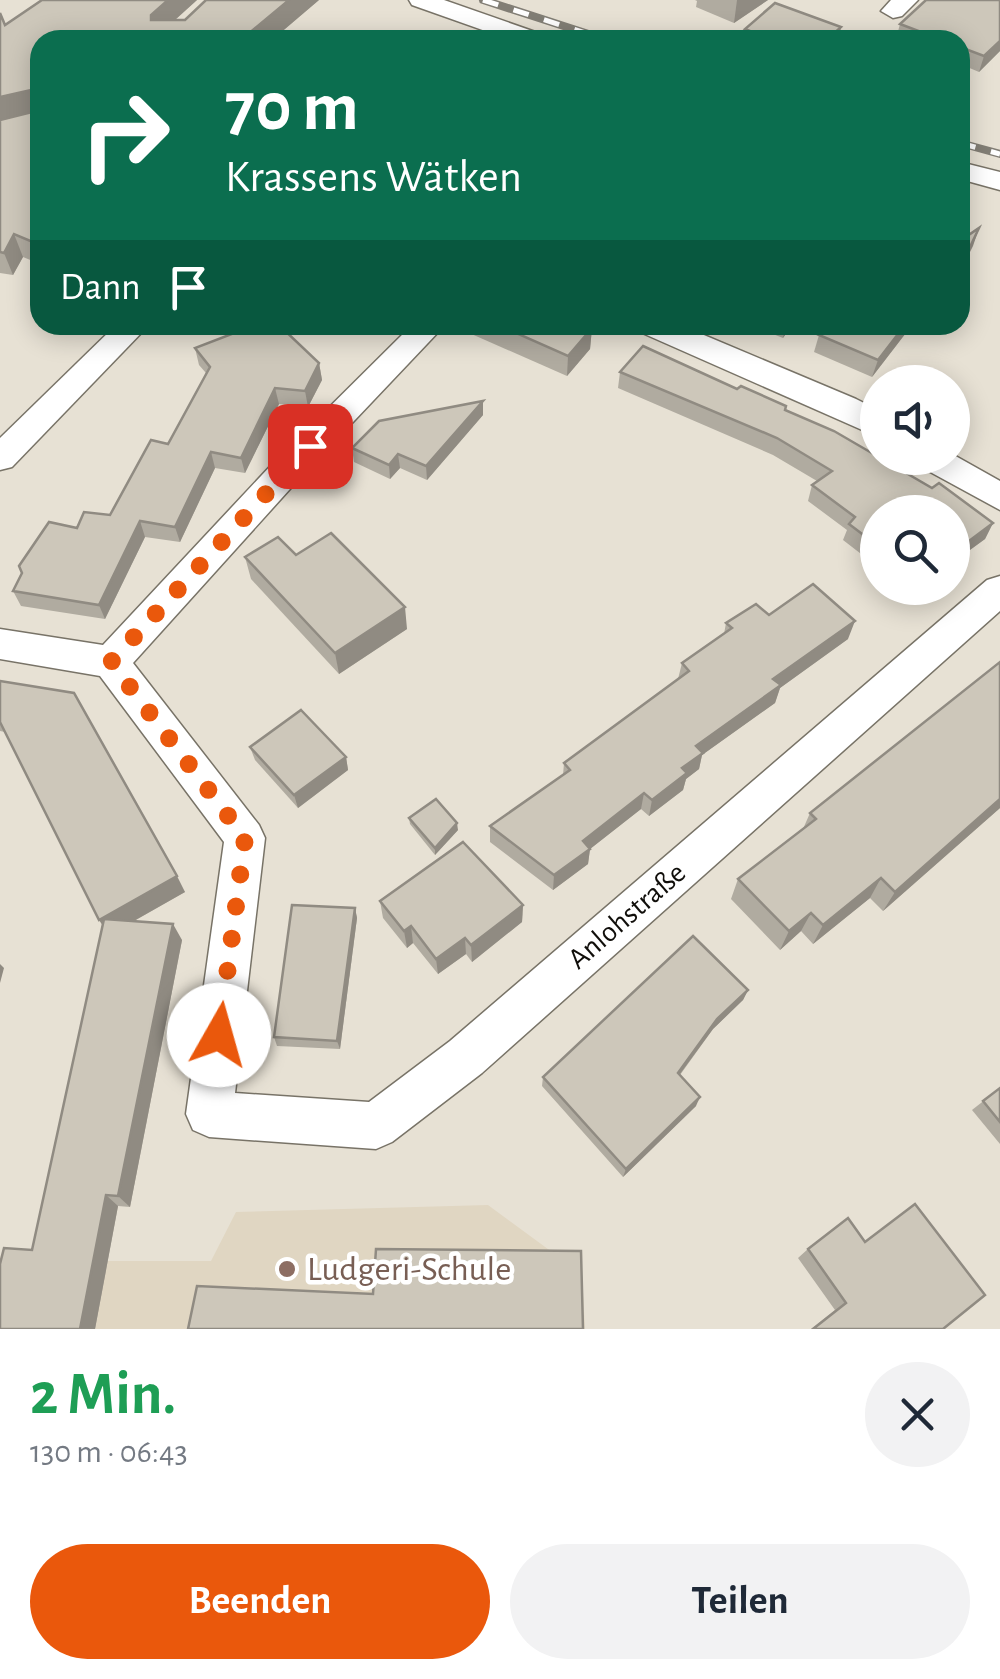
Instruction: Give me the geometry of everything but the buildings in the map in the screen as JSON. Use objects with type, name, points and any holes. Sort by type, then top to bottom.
[{"type":"street","points":[[422,0],[507,30]]},
{"type":"street","points":[[970,173],[1000,181]]},
{"type":"street","points":[[0,458],[124,335]]},
{"type":"street","points":[[0,644],[111,662],[286,470],[420,335]]},
{"type":"street","points":[[675,335],[860,415]]},
{"type":"street","points":[[963,475],[1000,496]]},
{"type":"street","name":"Anlohstraße","points":[[111,662],[245,838],[208,1114],[376,1126],[466,1057],[1000,590]]},
{"type":"shaded area","name":"Ludgeri-Schule","points":[[488,1205],[582,1274],[585,1329],[0,1329],[0,1261],[211,1261],[236,1212]]},
{"type":"railway","points":[[483,0],[576,30]]},
{"type":"railway","points":[[970,146],[1000,154]]},
{"type":"place","name":"Ludgeri-Schule","points":[[287,1269]]},
{"type":"route","points":[[219,1035],[245,838],[111,662],[310,446]]}]
